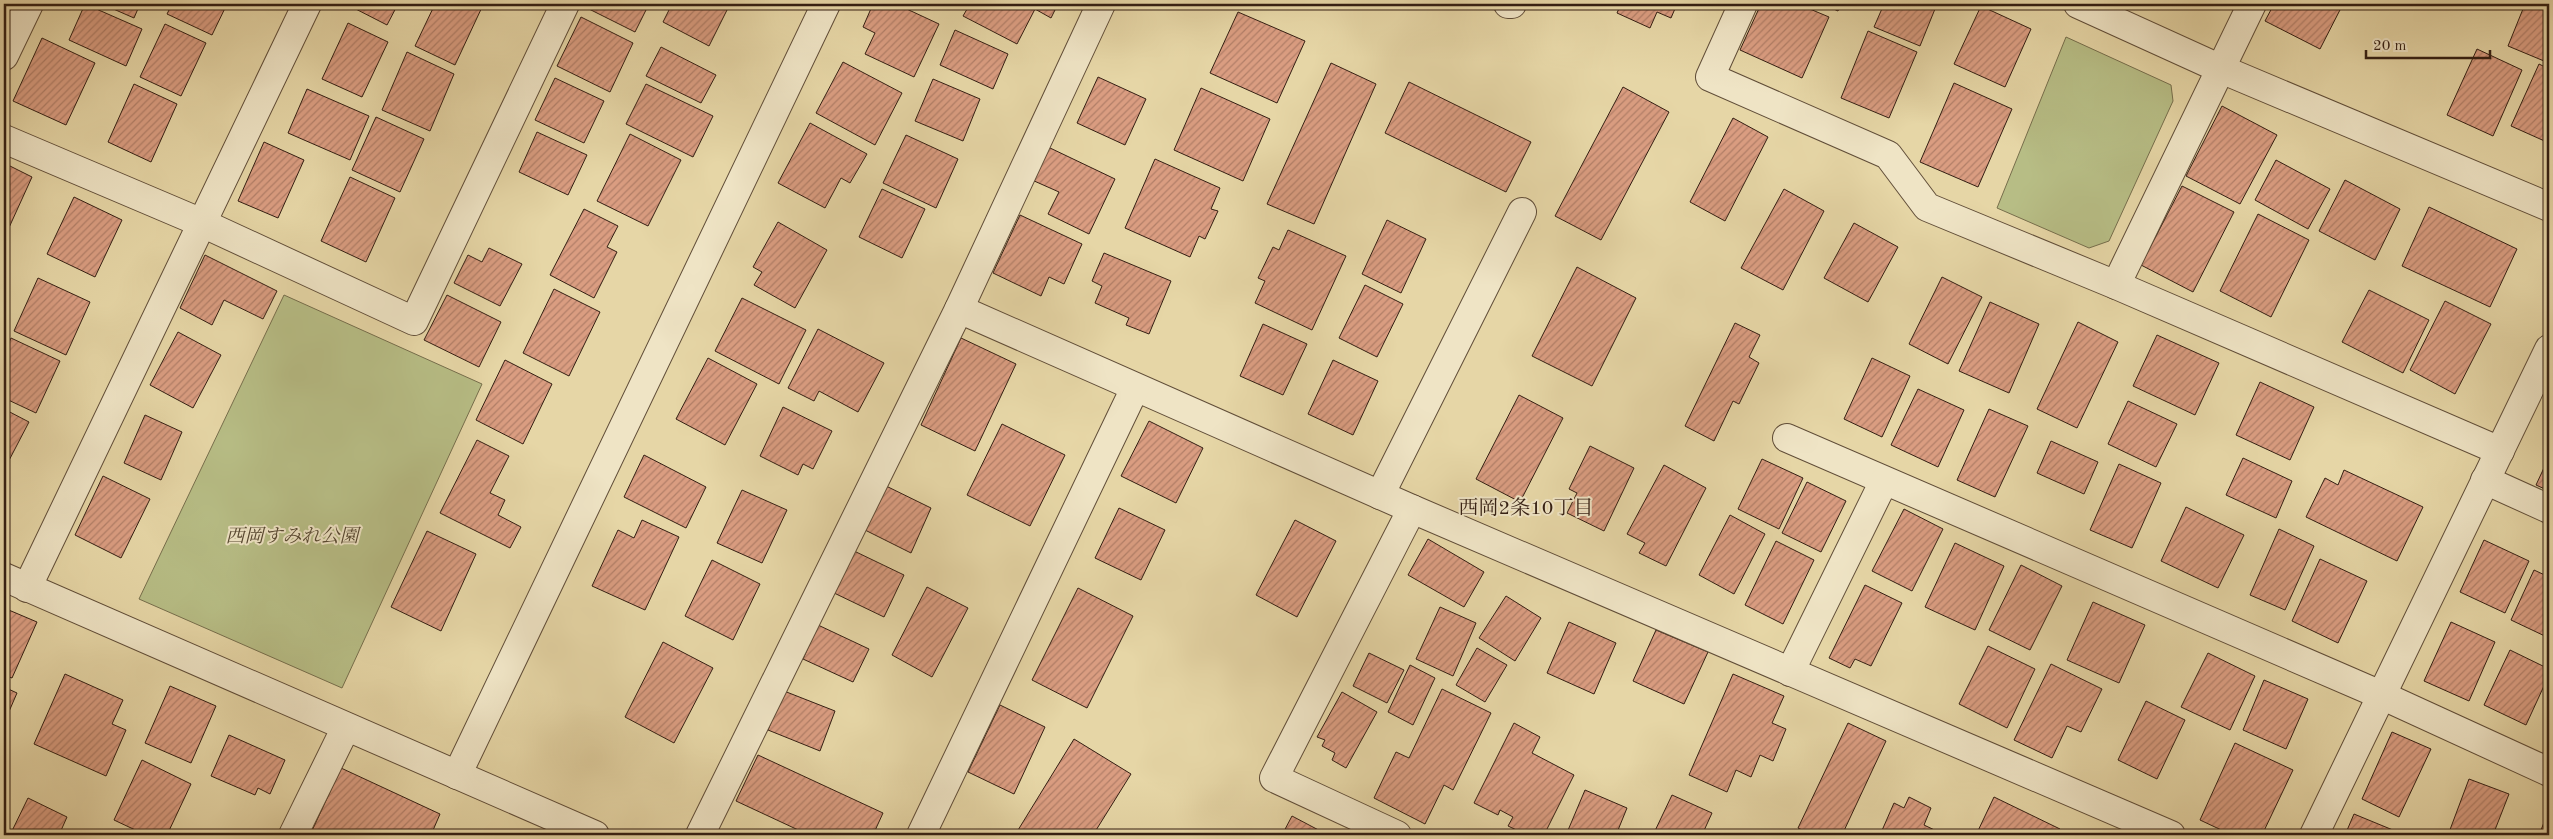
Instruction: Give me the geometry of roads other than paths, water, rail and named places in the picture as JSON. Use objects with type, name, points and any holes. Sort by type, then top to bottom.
[{"type":"street","points":[[4,56],[29,4]]},
{"type":"street","points":[[307,4],[202,223],[16,582],[596,835]]},
{"type":"street","points":[[4,139],[202,223],[414,321],[565,4]]},
{"type":"street","points":[[457,775],[826,4]]},
{"type":"street","points":[[700,835],[959,309],[1101,4]]},
{"type":"street","points":[[1743,4],[1710,77],[1888,154],[1927,207],[2500,450]]},
{"type":"street","points":[[2078,4],[2221,69],[2549,206]]},
{"type":"street","points":[[2116,286],[2252,4]]},
{"type":"street","points":[[1380,495],[1522,212]]},
{"type":"street","points":[[959,309],[1412,509],[2171,835]]},
{"type":"street","points":[[2314,835],[2549,349]]},
{"type":"street","points":[[921,835],[1135,388]]},
{"type":"street","points":[[1787,438],[2381,696],[2549,772]]},
{"type":"street","points":[[2485,480],[2549,509]]},
{"type":"street","points":[[1790,672],[1884,481]]},
{"type":"street","points":[[1397,835],[1274,778],[1412,509]]},
{"type":"street","points":[[293,835],[346,727]]},
{"type":"district","name":"西岡2条10丁目","points":[[1526,507]]},
{"type":"park label","name":"西岡すみれ公園","points":[[292,535]]}]
